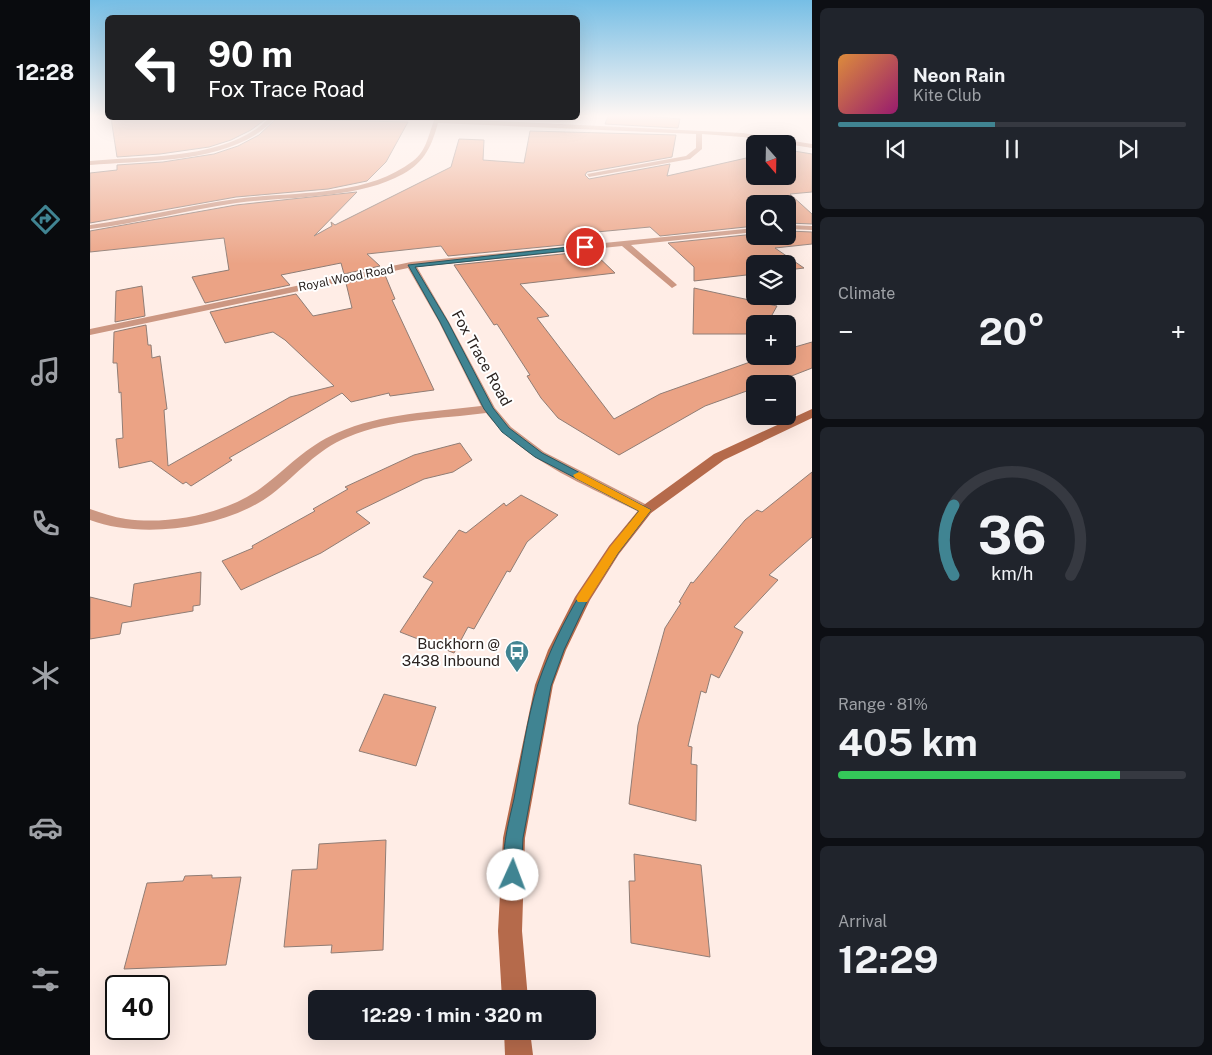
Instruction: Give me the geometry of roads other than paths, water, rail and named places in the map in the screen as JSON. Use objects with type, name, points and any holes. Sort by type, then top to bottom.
[{"type":"street","points":[[90,227],[141,220],[237,201],[327,192],[391,177],[412,165]]},
{"type":"street","points":[[589,175],[646,165]]},
{"type":"street","points":[[796,227],[812,228]]},
{"type":"street","name":"Royal Wood Road","points":[[90,332],[411,265],[746,231]]},
{"type":"street","points":[[624,243],[672,285]]},
{"type":"street","name":"Fox Trace Road","points":[[411,265],[444,322],[489,409],[518,442],[539,455],[646,510]]},
{"type":"street","points":[[90,514],[117,523],[148,526],[182,522],[219,513],[255,498],[282,478],[299,461],[322,445],[345,434],[410,419],[489,409]]},
{"type":"street","points":[[514,990],[510,932],[514,838],[544,686],[558,650],[583,597],[614,550],[646,510],[719,457],[812,413]]},
{"type":"street","points":[[518,1040],[519,1055]]},
{"type":"place","name":"Buckhorn @ 3438 Inbound","points":[[517,673]]}]
